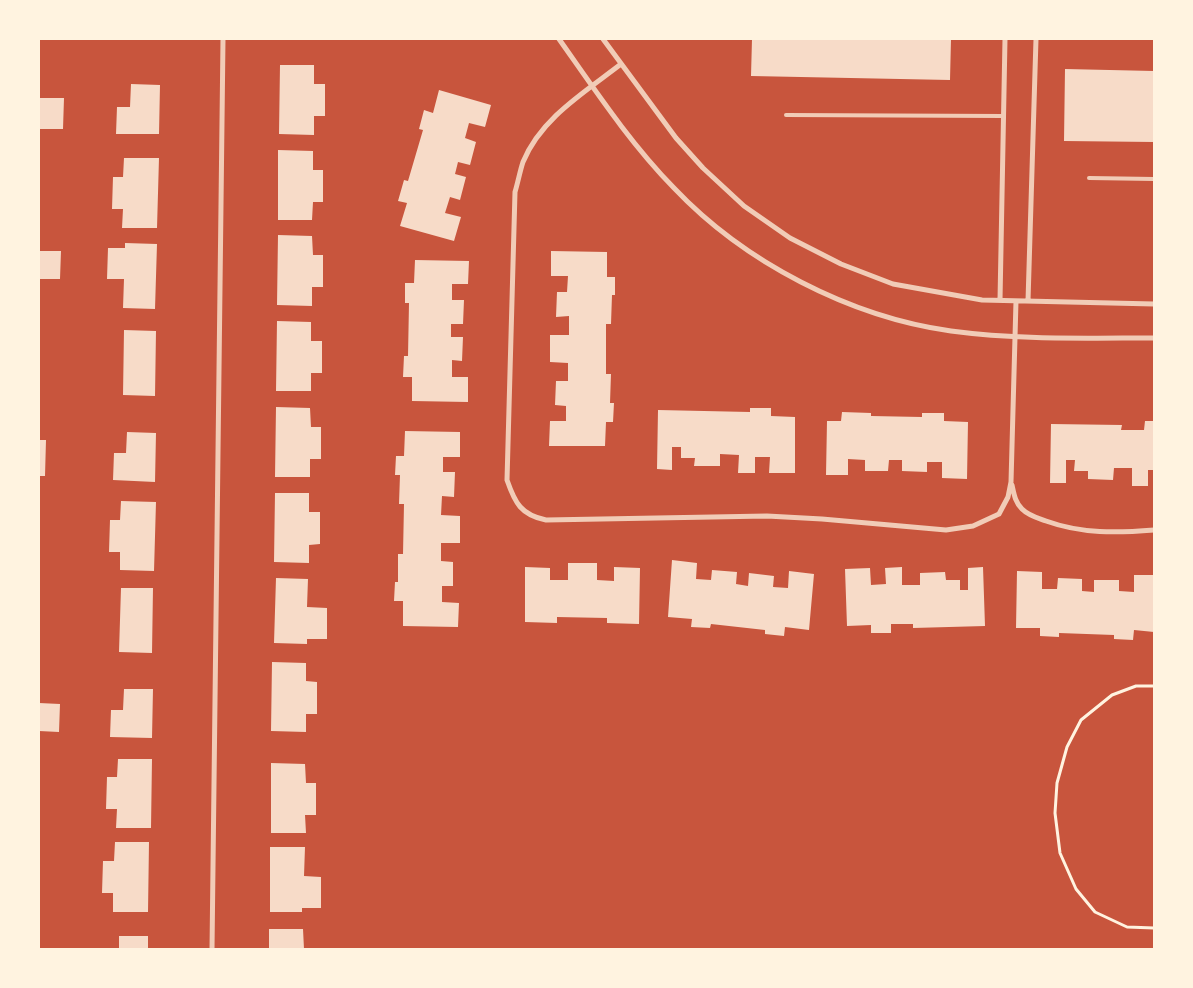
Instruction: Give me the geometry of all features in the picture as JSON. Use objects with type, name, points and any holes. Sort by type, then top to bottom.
[{"type":"street","points":[[212,949],[223,39]]},
{"type":"street","points":[[559,39],[643,154],[675,190],[720,230],[769,265],[801,282],[834,298],[891,318],[950,331],[1052,338],[1154,338]]},
{"type":"street","points":[[603,39],[676,138],[703,168],[744,206],[790,238],[840,264],[893,284],[982,300],[1154,304]]},
{"type":"street","points":[[1000,300],[1005,39]]},
{"type":"street","points":[[1028,301],[1036,39]]},
{"type":"street","points":[[621,64],[556,115],[538,135],[523,162],[515,192],[507,480],[513,498],[523,511],[535,518],[546,520],[767,516],[946,530],[974,526],[999,514],[1008,497],[1011,482],[1016,301]]},
{"type":"street","points":[[1011,482],[1016,501],[1021,509],[1029,515],[1060,526],[1090,532],[1122,533],[1154,530]]},
{"type":"lane","points":[[786,115],[1003,116]]},
{"type":"lane","points":[[1089,178],[1154,179]]},
{"type":"path","points":[[1154,686],[1136,686],[1112,695],[1081,720],[1067,747],[1057,783],[1055,813],[1060,853],[1076,889],[1095,912],[1127,927],[1154,928]]},
{"type":"building","points":[[752,39],[951,39],[950,80],[751,76]]},
{"type":"building","points":[[280,65],[314,65],[314,84],[325,84],[325,116],[314,116],[314,135],[279,134]]},
{"type":"building","points":[[1065,69],[1154,71],[1154,142],[1064,141]]},
{"type":"building","points":[[131,84],[160,85],[159,134],[116,134],[117,107],[130,107]]},
{"type":"building","points":[[439,90],[491,105],[485,127],[469,123],[465,138],[476,142],[470,165],[458,162],[455,174],[466,177],[460,200],[450,197],[445,213],[461,217],[454,241],[400,226],[407,203],[398,201],[404,180],[408,181],[423,130],[419,129],[424,110],[433,113]]},
{"type":"building","points":[[39,98],[64,98],[63,129],[39,129]]},
{"type":"building","points":[[278,150],[313,151],[313,170],[323,170],[323,202],[313,202],[312,220],[278,220]]},
{"type":"building","points":[[124,158],[159,158],[157,228],[122,228],[123,209],[112,209],[113,177],[123,177]]},
{"type":"building","points":[[278,235],[312,236],[313,255],[323,255],[323,287],[312,287],[312,306],[277,305]]},
{"type":"building","points":[[125,243],[157,244],[155,309],[123,308],[124,279],[107,279],[108,248],[125,248]]},
{"type":"building","points":[[39,251],[61,251],[60,279],[39,279]]},
{"type":"building","points":[[551,251],[607,252],[607,277],[615,277],[615,295],[612,295],[611,324],[606,324],[606,374],[611,374],[610,403],[614,403],[613,422],[606,422],[605,446],[549,446],[550,421],[566,421],[566,406],[555,405],[556,381],[568,381],[568,363],[550,362],[550,335],[569,335],[569,316],[556,317],[557,292],[567,292],[568,276],[551,276]]},
{"type":"building","points":[[415,260],[469,261],[468,284],[452,284],[452,300],[464,300],[463,324],[451,324],[451,337],[463,337],[462,361],[452,360],[452,377],[468,377],[468,402],[412,401],[412,377],[403,377],[404,356],[408,356],[409,303],[405,303],[405,283],[414,283]]},
{"type":"building","points":[[277,321],[311,322],[311,341],[322,341],[322,373],[311,373],[311,391],[276,391]]},
{"type":"building","points":[[124,330],[156,331],[155,396],[123,395]]},
{"type":"building","points":[[276,407],[310,408],[311,427],[321,427],[321,459],[310,459],[310,477],[275,477]]},
{"type":"building","points":[[750,408],[771,408],[771,416],[795,417],[795,473],[769,473],[770,457],[755,457],[755,473],[738,473],[739,455],[720,454],[720,466],[694,466],[695,458],[681,458],[681,447],[672,447],[672,470],[657,469],[658,410],[750,412]]},
{"type":"building","points":[[842,412],[871,413],[871,416],[922,417],[922,413],[944,413],[944,421],[968,422],[967,479],[942,478],[942,462],[927,462],[927,472],[902,471],[902,460],[889,460],[888,471],[865,471],[865,460],[848,459],[848,475],[826,475],[827,421],[841,421]]},
{"type":"building","points":[[1145,421],[1154,421],[1154,470],[1148,470],[1148,486],[1132,486],[1132,468],[1114,468],[1113,480],[1088,479],[1088,471],[1074,471],[1075,460],[1066,460],[1066,483],[1050,483],[1051,424],[1122,425],[1121,430],[1144,430]]},
{"type":"building","points":[[405,431],[460,432],[460,457],[443,457],[443,472],[455,472],[454,497],[442,496],[441,515],[460,516],[460,543],[441,543],[441,561],[453,562],[453,586],[442,586],[442,602],[459,603],[458,627],[403,626],[403,601],[394,601],[395,582],[398,582],[398,554],[403,554],[404,504],[399,504],[400,475],[395,475],[396,456],[404,456]]},
{"type":"building","points":[[127,432],[156,433],[155,482],[113,480],[114,453],[126,453]]},
{"type":"building","points":[[39,440],[46,440],[45,476],[39,476]]},
{"type":"building","points":[[275,493],[309,493],[309,512],[320,512],[320,544],[309,545],[309,563],[274,562]]},
{"type":"building","points":[[121,501],[156,502],[154,571],[120,570],[120,552],[109,552],[110,520],[120,520]]},
{"type":"building","points":[[672,560],[697,563],[696,579],[711,580],[712,570],[737,572],[736,584],[748,586],[749,573],[774,576],[773,587],[788,588],[789,571],[814,574],[809,630],[785,627],[784,636],[765,634],[765,630],[711,624],[710,628],[691,627],[692,619],[668,617]]},
{"type":"building","points":[[568,563],[597,563],[597,580],[614,581],[614,567],[640,568],[639,624],[607,623],[607,618],[557,617],[557,623],[525,622],[525,567],[550,568],[550,580],[568,580]]},
{"type":"building","points":[[902,567],[902,585],[920,585],[920,573],[945,572],[946,580],[960,580],[960,590],[968,590],[968,568],[983,567],[985,626],[913,628],[913,624],[891,624],[891,633],[871,633],[871,625],[847,626],[845,569],[870,568],[871,585],[886,584],[885,568]]},
{"type":"building","points":[[1017,571],[1042,572],[1042,589],[1057,589],[1058,578],[1082,579],[1082,591],[1094,592],[1094,580],[1119,580],[1119,591],[1134,592],[1134,575],[1154,575],[1154,632],[1134,630],[1133,640],[1114,639],[1114,635],[1059,633],[1059,637],[1040,636],[1040,628],[1016,628]]},
{"type":"building","points":[[276,578],[308,579],[307,607],[327,608],[327,639],[307,639],[307,644],[274,643]]},
{"type":"building","points":[[121,588],[153,588],[152,653],[119,652]]},
{"type":"building","points":[[272,662],[306,663],[306,681],[317,682],[317,714],[306,714],[306,732],[271,731]]},
{"type":"building","points":[[124,689],[153,689],[152,738],[110,737],[111,710],[123,710]]},
{"type":"building","points":[[39,703],[60,704],[59,732],[39,731]]},
{"type":"building","points":[[118,759],[152,759],[151,828],[116,828],[117,809],[106,809],[107,777],[117,777]]},
{"type":"building","points":[[271,763],[305,764],[306,783],[316,783],[316,815],[305,815],[306,833],[271,833]]},
{"type":"building","points":[[115,842],[149,842],[148,912],[113,912],[113,893],[102,893],[103,861],[114,861]]},
{"type":"building","points":[[270,847],[305,847],[304,876],[321,877],[321,908],[302,908],[302,912],[270,912]]},
{"type":"building","points":[[269,929],[303,929],[304,949],[269,949]]},
{"type":"building","points":[[119,936],[148,936],[148,949],[119,949]]}]
